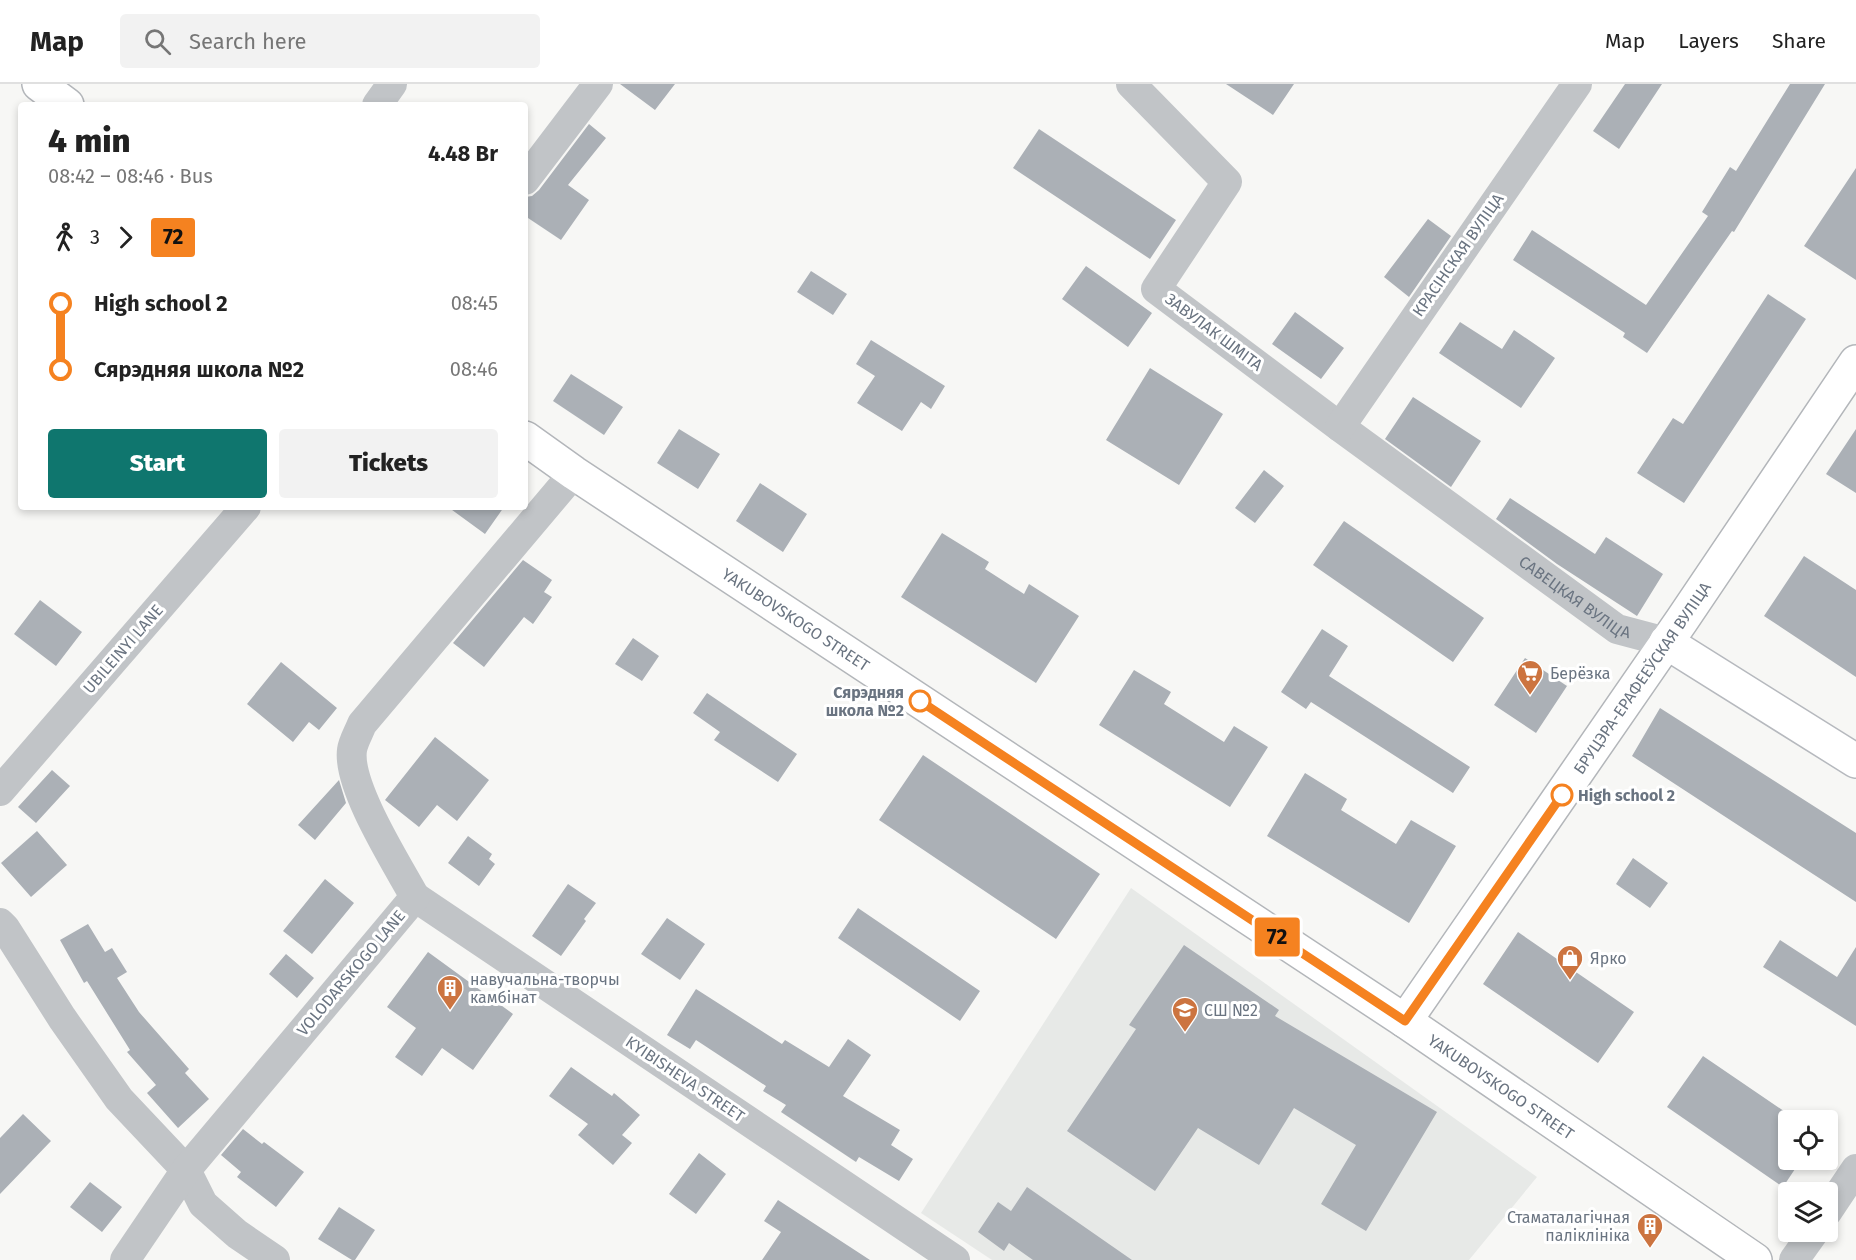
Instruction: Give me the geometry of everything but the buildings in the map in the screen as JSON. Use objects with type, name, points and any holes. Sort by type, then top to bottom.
[{"type":"main road","points":[[39,84],[63,102]]},
{"type":"main road","name":"БРУЦЭРА-ЕРАФЕЕЎСКАЯ ВУЛІЦА","points":[[1405,1021],[1856,362]]},
{"type":"main road","name":"YAKUBOVSKOGO STREET","points":[[528,440],[574,473],[1405,1021],[1755,1260]]},
{"type":"main road","name":"САВЕЦКАЯ ВУЛІЦА","points":[[1666,642],[1856,761]]},
{"type":"street","points":[[379,102],[392,84]]},
{"type":"street","points":[[528,176],[598,84]]},
{"type":"street","name":"ЗАВУЛАК ШМІТА","points":[[1131,84],[1227,182],[1156,289],[1340,427]]},
{"type":"street","name":"КРАСІНСКАЯ ВУЛІЦА","points":[[1340,427],[1576,84]]},
{"type":"street","name":"САВЕЦКАЯ ВУЛІЦА","points":[[1340,427],[1617,629],[1666,642]]},
{"type":"street","name":"VOLODARSKOGO LANE","points":[[125,1260],[186,1170],[415,897],[370,814],[355,781],[352,750],[362,724],[574,473]]},
{"type":"street","name":"UBILEINYI LANE","points":[[0,791],[243,510]]},
{"type":"street","name":"KYIBISHEVA STREET","points":[[415,897],[955,1260]]},
{"type":"street","points":[[0,923],[62,1018],[119,1099],[186,1170],[203,1204],[237,1234],[275,1260]]},
{"type":"street","points":[[1838,1196],[1856,1169]]},
{"type":"street","points":[[1794,1260],[1807,1242]]},
{"type":"shaded area","name":"СШ №2","points":[[1131,888],[1537,1177],[1469,1260],[992,1260],[921,1213]]},
{"type":"bus line","name":"72","points":[[920,701],[1405,1021],[1562,795]]},
{"type":"place","name":"Берёзка","points":[[1530,696]]},
{"type":"place","name":"Сярэдняя школа №2","points":[[920,701]]},
{"type":"place","name":"High school 2","points":[[1562,795]]},
{"type":"place","name":"Ярко","points":[[1570,981]]},
{"type":"place","name":"навучальна-творчы камбінат","points":[[450,1011]]},
{"type":"place","name":"СШ №2","points":[[1185,1033]]},
{"type":"place","name":"Стаматалагічная паліклініка","points":[[1650,1249]]}]
